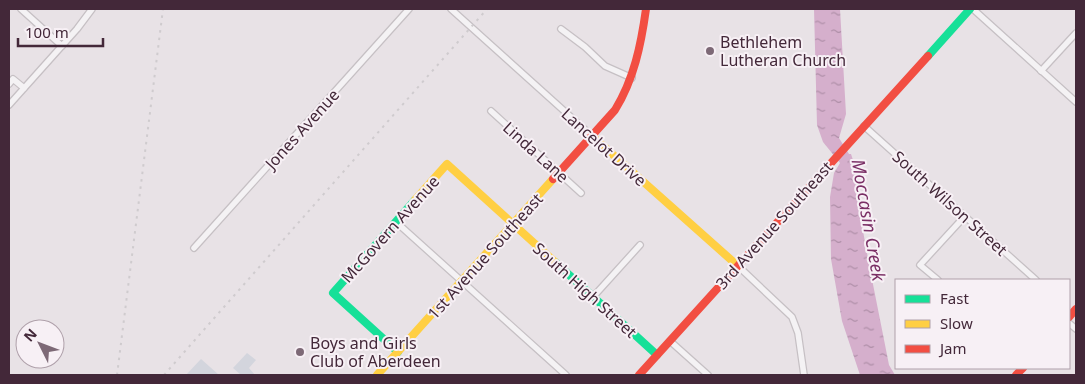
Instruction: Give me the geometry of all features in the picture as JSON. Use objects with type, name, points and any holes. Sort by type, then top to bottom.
[{"type":"main road","name":"1st Avenue Southeast","points":[[377,375],[592,136],[621,101],[632,78],[639,52],[646,9]]},
{"type":"main road","name":"3rd Avenue Southeast","points":[[639,375],[971,9]]},
{"type":"main road","name":"Lancelot Drive","points":[[592,136],[738,266]]},
{"type":"main road","name":"McGovern Avenue","points":[[398,352],[333,293],[447,164]]},
{"type":"main road","name":"South High Street","points":[[447,164],[657,355]]},
{"type":"street","points":[[21,9],[62,46]]},
{"type":"street","points":[[9,105],[77,29],[92,9]]},
{"type":"street","name":"Jones Avenue","points":[[194,248],[410,9]]},
{"type":"street","name":"Lancelot Drive","points":[[451,9],[592,136]]},
{"type":"street","points":[[971,9],[1076,102]]},
{"type":"street","points":[[561,29],[585,47],[605,66],[632,78]]},
{"type":"street","points":[[1042,71],[1076,33]]},
{"type":"street","points":[[9,84],[13,80],[24,88]]},
{"type":"street","name":"Linda Lane","points":[[491,112],[581,193]]},
{"type":"street","name":"South Wilson Street","points":[[864,126],[1035,279]]},
{"type":"street","points":[[937,279],[920,265],[964,216]]},
{"type":"street","points":[[396,222],[566,375]]},
{"type":"street","points":[[593,297],[640,245]]},
{"type":"street","points":[[738,266],[792,317],[798,332],[804,375]]},
{"type":"street","points":[[670,341],[708,375]]},
{"type":"shaded area","points":[[247,353],[256,360],[249,368],[255,375],[241,375],[233,368]]},
{"type":"shaded area","points":[[201,359],[219,375],[186,375]]},
{"type":"water","points":[[814,9],[840,9],[846,114],[839,138],[849,154],[851,154],[854,163],[862,225],[872,278],[889,365],[895,375],[860,375],[842,321],[831,259],[830,197],[834,173],[840,163],[823,142],[817,125]]},
{"type":"railway","points":[[117,375],[163,9]]},
{"type":"railway","points":[[164,375],[487,9]]},
{"type":"traffic: fast","points":[[928,56],[970,9]]},
{"type":"traffic: fast","points":[[398,352],[333,293],[415,200]]},
{"type":"traffic: fast","points":[[555,262],[657,355]]},
{"type":"traffic: slow","points":[[592,136],[738,266]]},
{"type":"traffic: slow","points":[[415,200],[447,164],[555,262]]},
{"type":"traffic: slow","points":[[377,375],[553,179]]},
{"type":"traffic: jam","points":[[553,179],[615,110],[622,98],[636,61],[646,9]]},
{"type":"traffic: jam","points":[[639,375],[928,56]]},
{"type":"traffic: jam","points":[[1070,316],[1076,309]]},
{"type":"traffic: jam","points":[[1016,375],[1022,369]]},
{"type":"place","name":"Bethlehem Lutheran Church","points":[[710,51]]},
{"type":"place","name":"Boys and Girls Club of Aberdeen","points":[[300,352]]},
{"type":"water label","name":"Moccasin Creek","points":[[869,220]]}]
